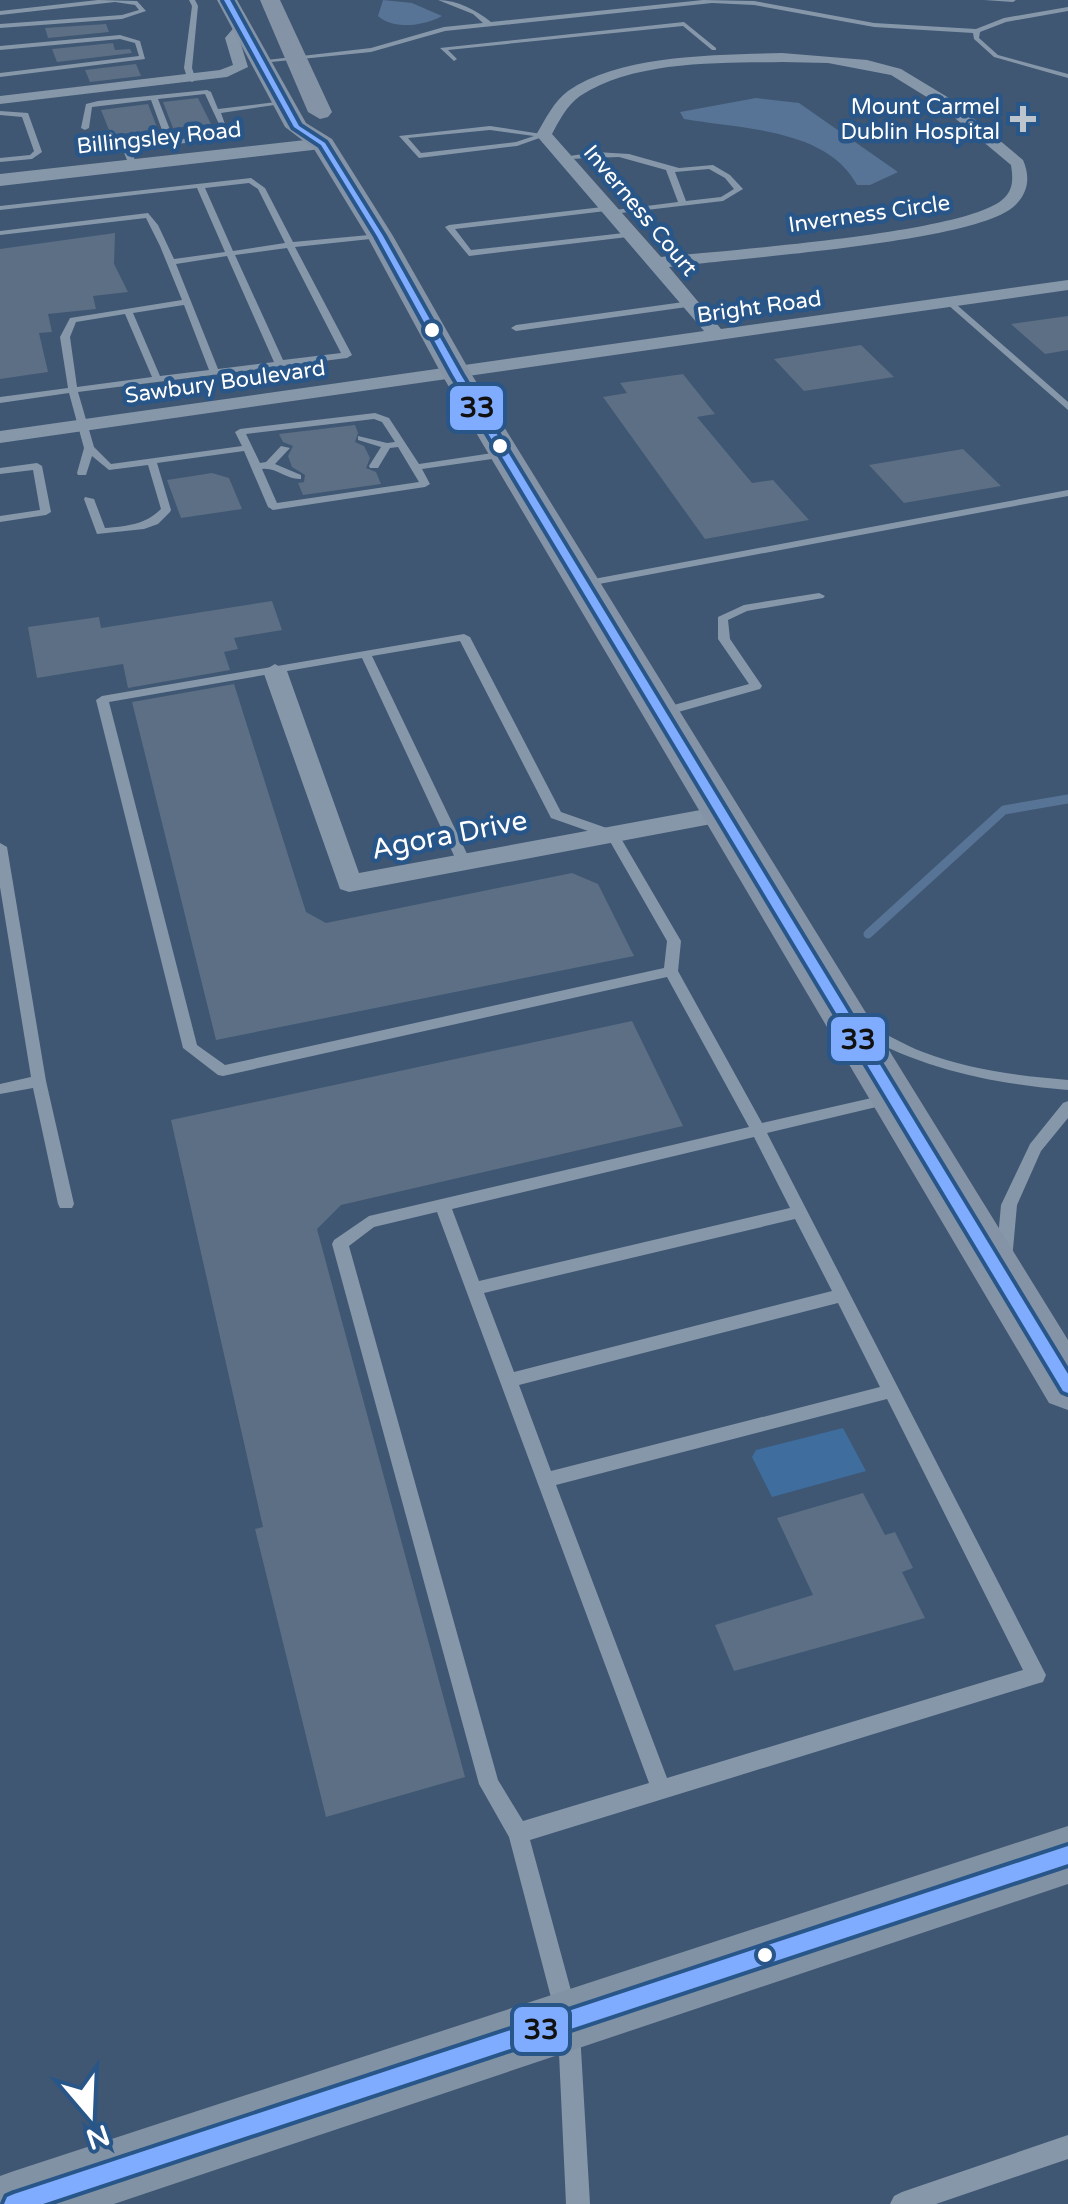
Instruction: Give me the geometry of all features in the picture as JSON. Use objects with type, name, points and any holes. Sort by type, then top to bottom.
[{"type":"main road","points":[[227,0],[297,126],[324,144],[380,236],[457,374],[1068,1388]]},
{"type":"main road","points":[[270,0],[326,124],[324,144]]},
{"type":"main road","points":[[14,2204],[1068,1855]]},
{"type":"street","points":[[200,84],[242,67],[232,38],[242,27]]},
{"type":"street","name":"Inverness Circle","points":[[555,114],[574,93],[630,72],[764,58],[837,58],[899,73],[1018,163],[1023,176],[1020,191],[1005,206],[970,221],[928,230],[656,263]]},
{"type":"street","points":[[0,100],[240,79],[280,97]]},
{"type":"street","name":"Inverness Court","points":[[555,114],[544,136],[567,157],[716,334]]},
{"type":"street","name":"Billingsley Road","points":[[0,180],[130,156],[324,144]]},
{"type":"street","name":"Bright Road","points":[[457,374],[1068,285]]},
{"type":"street","name":"Sawbury Boulevard","points":[[0,436],[457,374]]},
{"type":"street","name":"Agora Drive","points":[[275,671],[349,883],[722,814]]},
{"type":"lane","points":[[0,13],[116,0],[137,3],[143,11],[122,17],[0,26]]},
{"type":"lane","points":[[92,148],[130,156],[194,140],[223,124],[188,68],[195,6],[192,0]]},
{"type":"lane","points":[[441,0],[475,13],[510,41]]},
{"type":"lane","points":[[261,61],[370,50],[423,33],[489,24],[727,0],[874,25],[977,31],[1004,20],[1068,9]]},
{"type":"lane","points":[[987,0],[1013,0]]},
{"type":"lane","points":[[454,59],[443,48],[684,24],[714,49]]},
{"type":"lane","points":[[977,31],[978,42],[996,56],[1068,76]]},
{"type":"lane","points":[[0,48],[120,37],[138,42],[143,58],[0,75]]},
{"type":"lane","points":[[85,128],[89,106],[154,97],[200,84]]},
{"type":"lane","points":[[154,97],[171,143]]},
{"type":"lane","points":[[216,111],[280,97]]},
{"type":"lane","points":[[0,111],[21,107]]},
{"type":"lane","points":[[0,111],[25,115],[38,152],[32,157],[0,160]]},
{"type":"lane","points":[[490,128],[544,136],[518,144],[419,156],[402,136],[490,128]]},
{"type":"lane","points":[[567,157],[630,154],[670,169],[715,168],[725,172],[739,189],[723,199],[449,227],[469,253],[633,234]]},
{"type":"lane","points":[[670,169],[683,204]]},
{"type":"lane","points":[[0,208],[251,180],[260,188],[347,355],[0,400]]},
{"type":"lane","points":[[200,186],[280,364]]},
{"type":"lane","points":[[0,233],[148,215],[215,372]]},
{"type":"lane","points":[[170,262],[380,236]]},
{"type":"lane","points":[[187,302],[74,320],[65,337],[73,390],[90,448],[108,467],[248,448]]},
{"type":"lane","points":[[950,302],[1068,407]]},
{"type":"lane","points":[[516,328],[690,304]]},
{"type":"lane","points":[[128,311],[156,379]]},
{"type":"lane","points":[[228,406],[273,507],[424,484],[386,420],[375,416],[240,432]]},
{"type":"lane","points":[[362,438],[386,446],[401,444]]},
{"type":"lane","points":[[374,466],[386,446]]},
{"type":"lane","points":[[82,473],[90,448]]},
{"type":"lane","points":[[256,467],[269,464],[286,448]]},
{"type":"lane","points":[[416,467],[506,454]]},
{"type":"lane","points":[[90,498],[100,532],[154,522],[166,510],[152,462]]},
{"type":"lane","points":[[269,464],[297,478]]},
{"type":"lane","points":[[0,471],[37,466],[46,512],[0,519]]},
{"type":"lane","points":[[583,584],[1068,493]]},
{"type":"lane","points":[[660,712],[756,686],[724,639],[722,619],[744,608],[820,596]]},
{"type":"lane","points":[[518,1832],[1036,1675],[758,1130],[672,972],[674,941],[613,834],[556,816],[464,637],[102,700],[190,1048],[223,1071],[672,972]]},
{"type":"lane","points":[[366,655],[464,862]]},
{"type":"lane","points":[[0,847],[39,1081],[66,1204]]},
{"type":"lane","points":[[845,1018],[896,1049],[968,1074],[1068,1086]]},
{"type":"lane","points":[[0,1089],[39,1081]]},
{"type":"lane","points":[[578,2204],[568,2021],[518,1832],[489,1784],[340,1244],[369,1222],[894,1098]]},
{"type":"lane","points":[[1002,1279],[1009,1205],[1036,1148],[1068,1107]]},
{"type":"lane","points":[[442,1204],[661,1788]]},
{"type":"lane","points":[[474,1289],[800,1212]]},
{"type":"lane","points":[[508,1381],[842,1295]]},
{"type":"lane","points":[[546,1480],[891,1391]]},
{"type":"lane","points":[[902,2204],[1068,2146]]},
{"type":"shaded area","points":[[383,0],[412,3],[442,16],[418,24],[392,23],[378,16]]},
{"type":"shaded area","points":[[756,98],[799,103],[898,172],[870,185],[857,185],[843,166],[804,142],[755,129],[684,119],[680,112]]},
{"type":"shaded area","points":[[843,1428],[866,1471],[772,1497],[752,1457],[756,1450]]},
{"type":"building","points":[[106,24],[109,32],[48,38],[45,28]]},
{"type":"building","points":[[113,43],[115,50],[130,49],[132,53],[57,62],[52,49]]},
{"type":"building","points":[[136,64],[141,76],[90,82],[85,70]]},
{"type":"building","points":[[198,98],[211,124],[173,128],[163,102]]},
{"type":"building","points":[[148,104],[158,130],[111,135],[101,110]]},
{"type":"building","points":[[115,233],[114,264],[128,292],[93,296],[96,309],[48,314],[52,332],[39,333],[48,372],[0,379],[0,249]]},
{"type":"building","points":[[1068,316],[1068,350],[1045,354],[1011,324]]},
{"type":"building","points":[[861,345],[894,377],[804,391],[774,359]]},
{"type":"building","points":[[683,374],[715,414],[697,417],[752,483],[773,480],[809,520],[705,539],[603,397],[627,393],[620,383]]},
{"type":"building","points":[[355,425],[355,442],[364,446],[370,458],[366,468],[376,472],[381,484],[303,495],[298,483],[304,482],[305,475],[292,467],[288,456],[293,446],[283,442],[279,434]]},
{"type":"building","points":[[963,449],[1001,486],[904,503],[869,465]]},
{"type":"building","points":[[212,473],[229,478],[242,509],[181,518],[167,480]]},
{"type":"building","points":[[272,601],[282,630],[234,638],[238,649],[224,652],[230,670],[128,688],[123,664],[37,678],[28,627],[99,617],[101,628]]},
{"type":"building","points":[[234,684],[306,912],[326,923],[572,873],[598,884],[634,956],[216,1040],[132,702]]},
{"type":"building","points":[[632,1021],[683,1126],[341,1205],[317,1229],[465,1777],[326,1817],[255,1529],[263,1527],[171,1120]]},
{"type":"building","points":[[863,1493],[885,1535],[895,1532],[913,1568],[902,1572],[925,1618],[734,1671],[715,1625],[813,1595],[777,1518]]},
{"type":"waterway","points":[[868,934],[1004,810],[1068,799]]},
{"type":"transit line","name":"33","points":[[227,0],[297,127],[323,144],[380,236],[457,375],[1068,1387]]},
{"type":"transit line","name":"33","points":[[14,2204],[1068,1855]]},
{"type":"place","name":"Mount Carmel Dublin Hospital","points":[[1023,119]]}]
